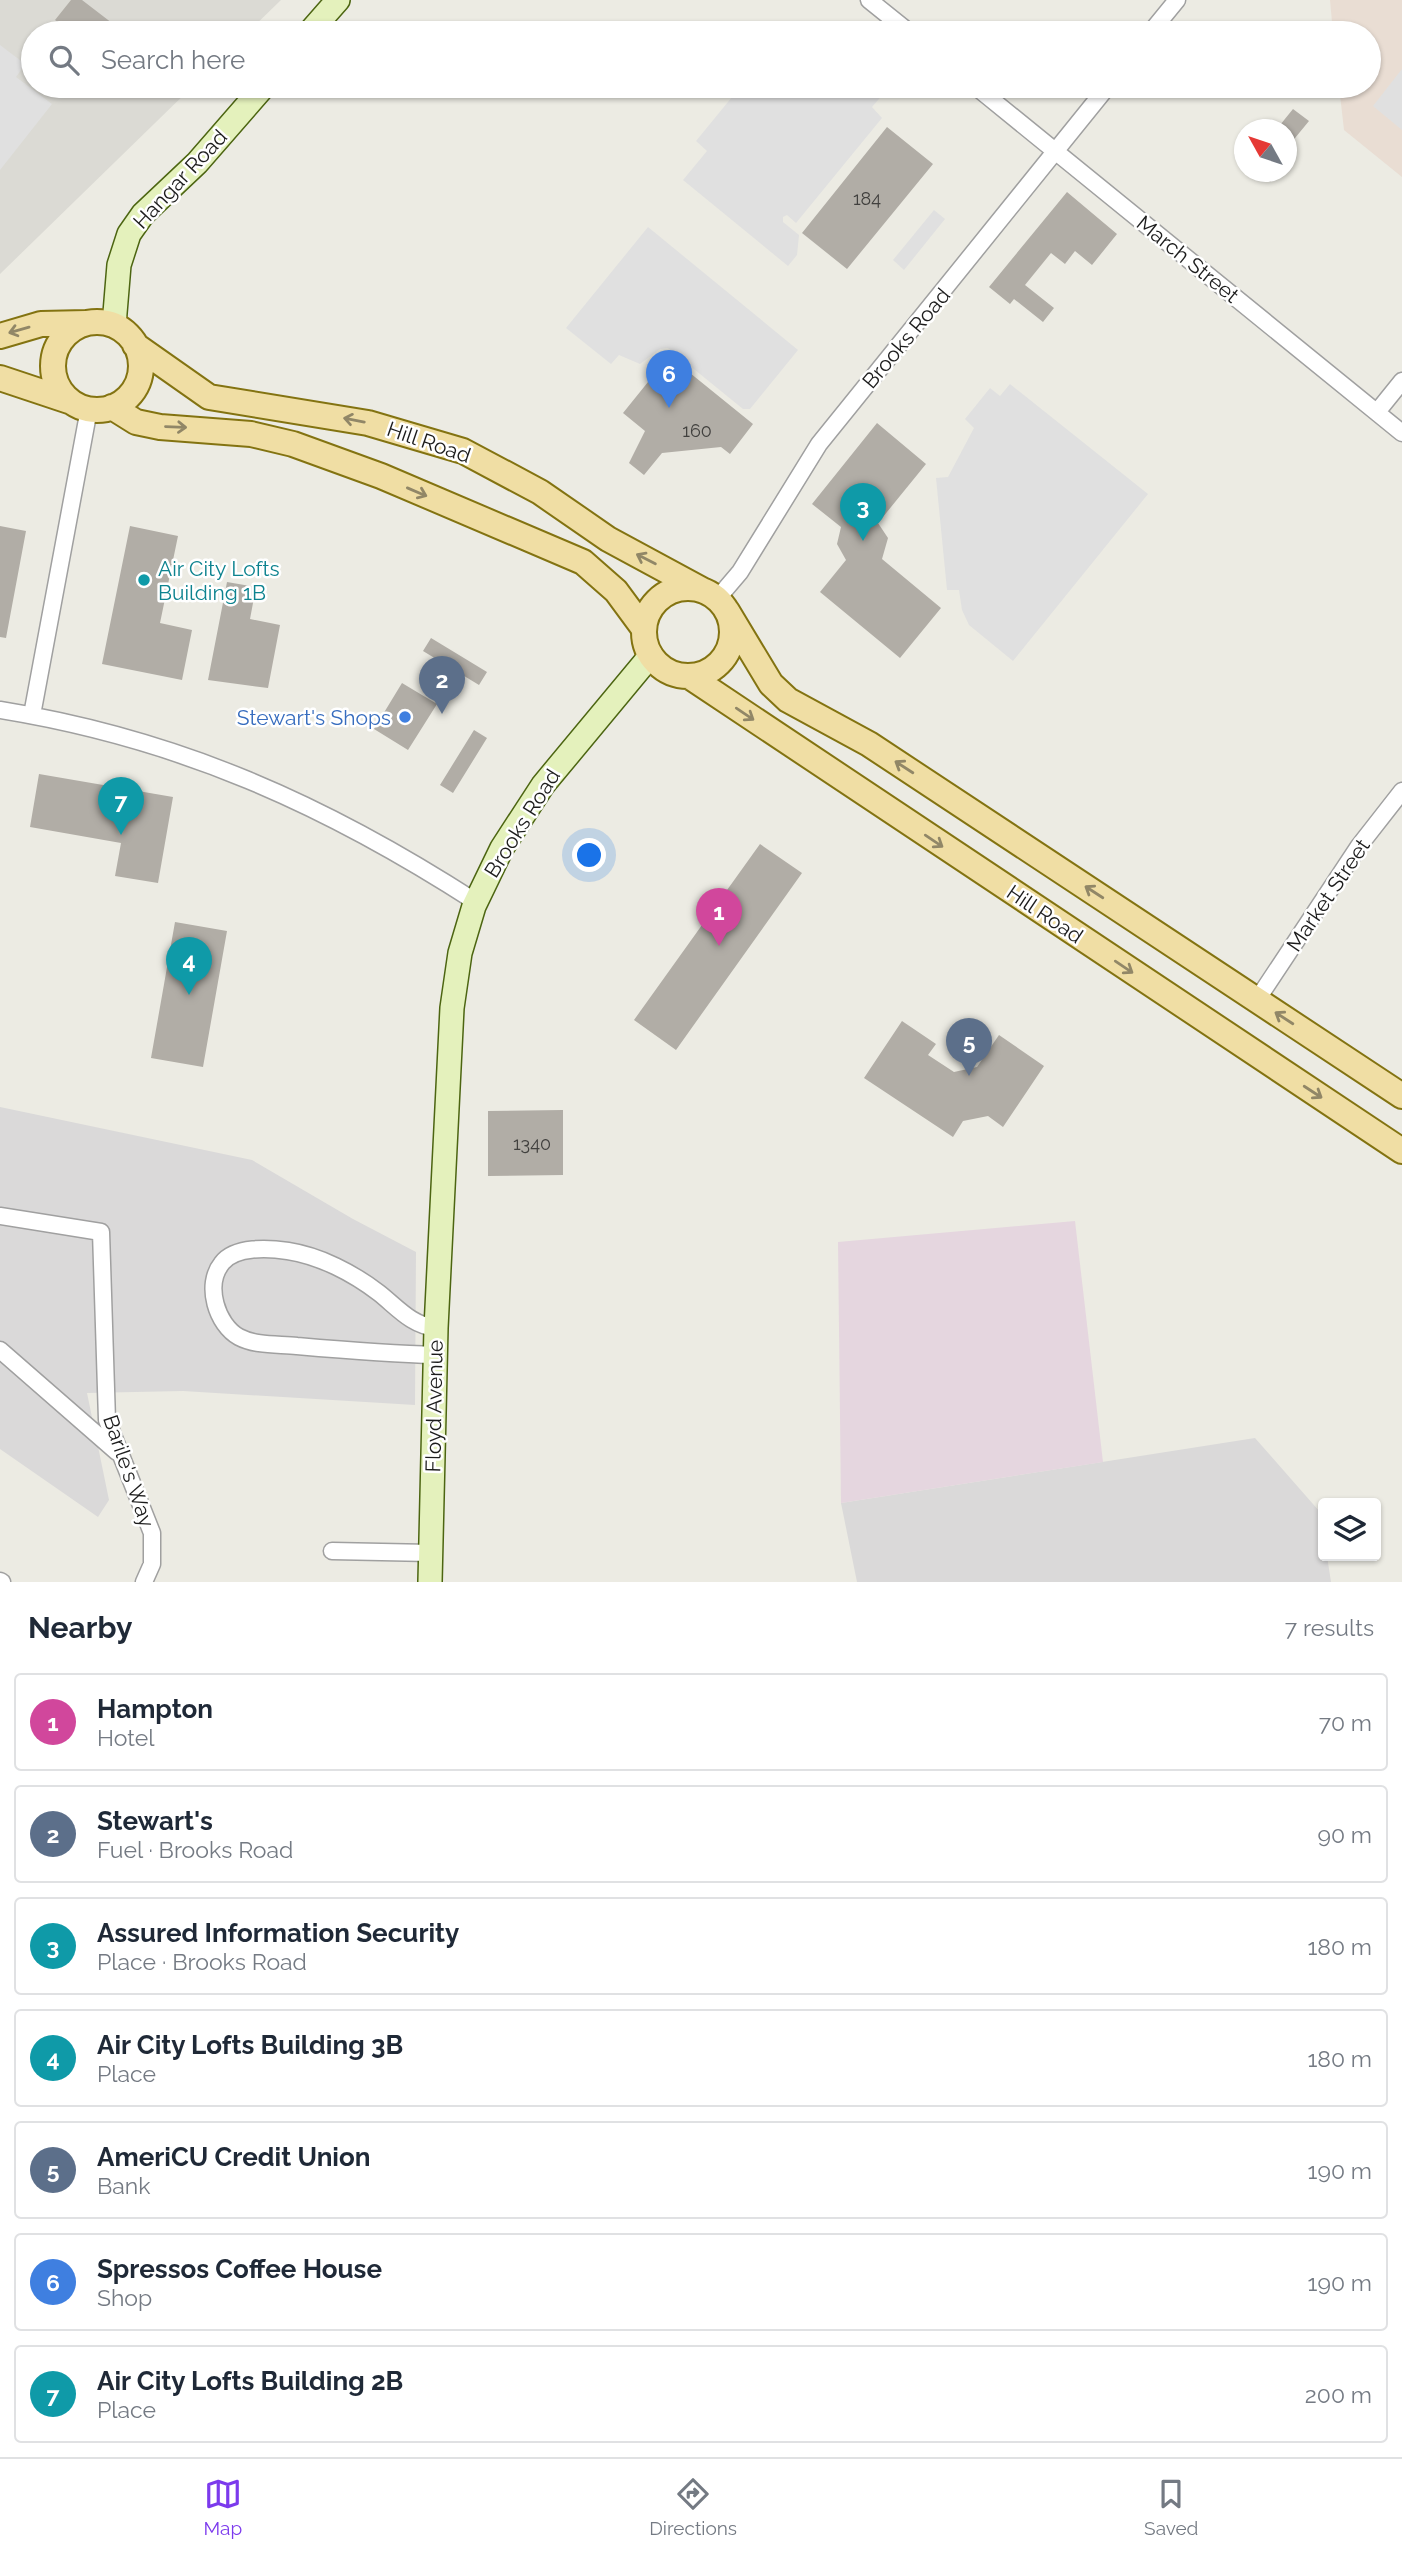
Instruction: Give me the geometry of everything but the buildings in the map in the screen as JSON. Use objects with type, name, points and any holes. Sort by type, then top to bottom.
[{"type":"main road","points":[[0,336],[41,324],[87,323],[114,325],[135,345],[140,374],[135,388],[125,400],[90,405],[54,377],[54,356],[63,337],[87,323]]},
{"type":"main road","name":"Hill Road","points":[[135,345],[209,397],[368,423],[463,451],[540,492],[608,538],[717,600]]},
{"type":"main road","points":[[0,378],[136,422],[160,427],[251,434],[293,444],[381,476],[583,562],[616,591],[644,629],[651,655],[674,674],[689,676],[704,673],[716,666],[726,654],[732,632],[717,600]]},
{"type":"main road","points":[[644,629],[651,609],[665,594],[678,589],[717,600],[765,675],[788,700],[869,744],[1402,1096]]},
{"type":"main road","name":"Hill Road","points":[[689,676],[1402,1151]]},
{"type":"street","points":[[320,21],[338,0]]},
{"type":"street","points":[[869,0],[895,21]]},
{"type":"street","points":[[1160,21],[1177,0]]},
{"type":"street","name":"Hangar Road","points":[[114,325],[118,265],[129,234],[143,214],[198,163],[254,98]]},
{"type":"street","name":"March Street","points":[[990,98],[1402,433]]},
{"type":"street","name":"Brooks Road","points":[[717,600],[740,572],[819,444],[1098,98]]},
{"type":"street","points":[[1377,412],[1402,381]]},
{"type":"street","points":[[32,715],[90,405]]},
{"type":"street","name":"Brooks Road","points":[[443,1230],[452,1008],[460,953],[476,902],[502,848],[543,785],[651,655]]},
{"type":"street","points":[[0,710],[142,740],[256,782],[377,841],[476,902]]},
{"type":"street","name":"Market Street","points":[[1257,1000],[1359,846],[1402,792]]},
{"type":"street","name":"Barile's Way","points":[[0,1216],[101,1233],[107,1420],[152,1533],[152,1564],[144,1582]]},
{"type":"street","name":"Floyd Avenue","points":[[430,1582],[435,1355],[443,1230]]},
{"type":"street","points":[[435,1355],[375,1353],[243,1339],[221,1321],[216,1309],[215,1282],[221,1263],[235,1254],[260,1249],[287,1251],[335,1267],[376,1291],[417,1325],[436,1328]]},
{"type":"street","points":[[0,1350],[118,1452]]},
{"type":"street","points":[[332,1551],[431,1552]]},
{"type":"shaded area","points":[[0,0],[281,0],[259,21],[21,21],[21,98],[181,98],[0,274]]},
{"type":"shaded area","points":[[1330,0],[1402,0],[1402,177],[1344,130],[1340,98],[1381,98],[1381,21],[1332,21]]},
{"type":"shaded area","points":[[0,45],[21,61],[21,70],[16,77],[21,81],[21,98],[44,98],[52,104],[0,170]]},
{"type":"shaded area","points":[[1402,69],[1402,130],[1373,106]]},
{"type":"shaded area","points":[[731,98],[880,98],[872,107],[882,118],[796,223],[787,215],[783,217],[783,222],[799,235],[797,255],[788,266],[683,180],[707,151],[696,141]]},
{"type":"shaded area","points":[[934,210],[945,219],[904,270],[893,260]]},
{"type":"shaded area","points":[[648,227],[798,350],[750,409],[743,409],[668,348],[660,349],[640,364],[619,355],[611,364],[566,328]]},
{"type":"shaded area","points":[[1010,384],[1148,494],[1013,661],[969,625],[962,610],[959,590],[947,590],[936,478],[948,477],[974,428],[965,419],[990,388],[1000,396]]},
{"type":"shaded area","points":[[0,1107],[252,1160],[416,1252],[415,1405],[183,1391],[87,1393],[109,1500],[98,1517],[0,1449]]},
{"type":"shaded area","points":[[1075,1221],[1103,1462],[841,1503],[838,1242]]},
{"type":"shaded area","points":[[1255,1438],[1318,1510],[1318,1561],[1328,1561],[1331,1582],[857,1582],[841,1503]]},
{"type":"place","name":"Spressos Coffee House","points":[[669,408]]},
{"type":"place","name":"Assured Information Security","points":[[863,541]]},
{"type":"place","name":"Air City Lofts Building 1B","points":[[144,580]]},
{"type":"place","name":"Stewart's","points":[[442,714]]},
{"type":"place","name":"Stewart's Shops","points":[[405,717]]},
{"type":"place","name":"Air City Lofts Building 2B","points":[[121,835]]},
{"type":"place","name":"Hampton","points":[[719,946]]},
{"type":"place","name":"Air City Lofts Building 3B","points":[[189,995]]},
{"type":"place","name":"AmeriCU Credit Union","points":[[969,1076]]}]
